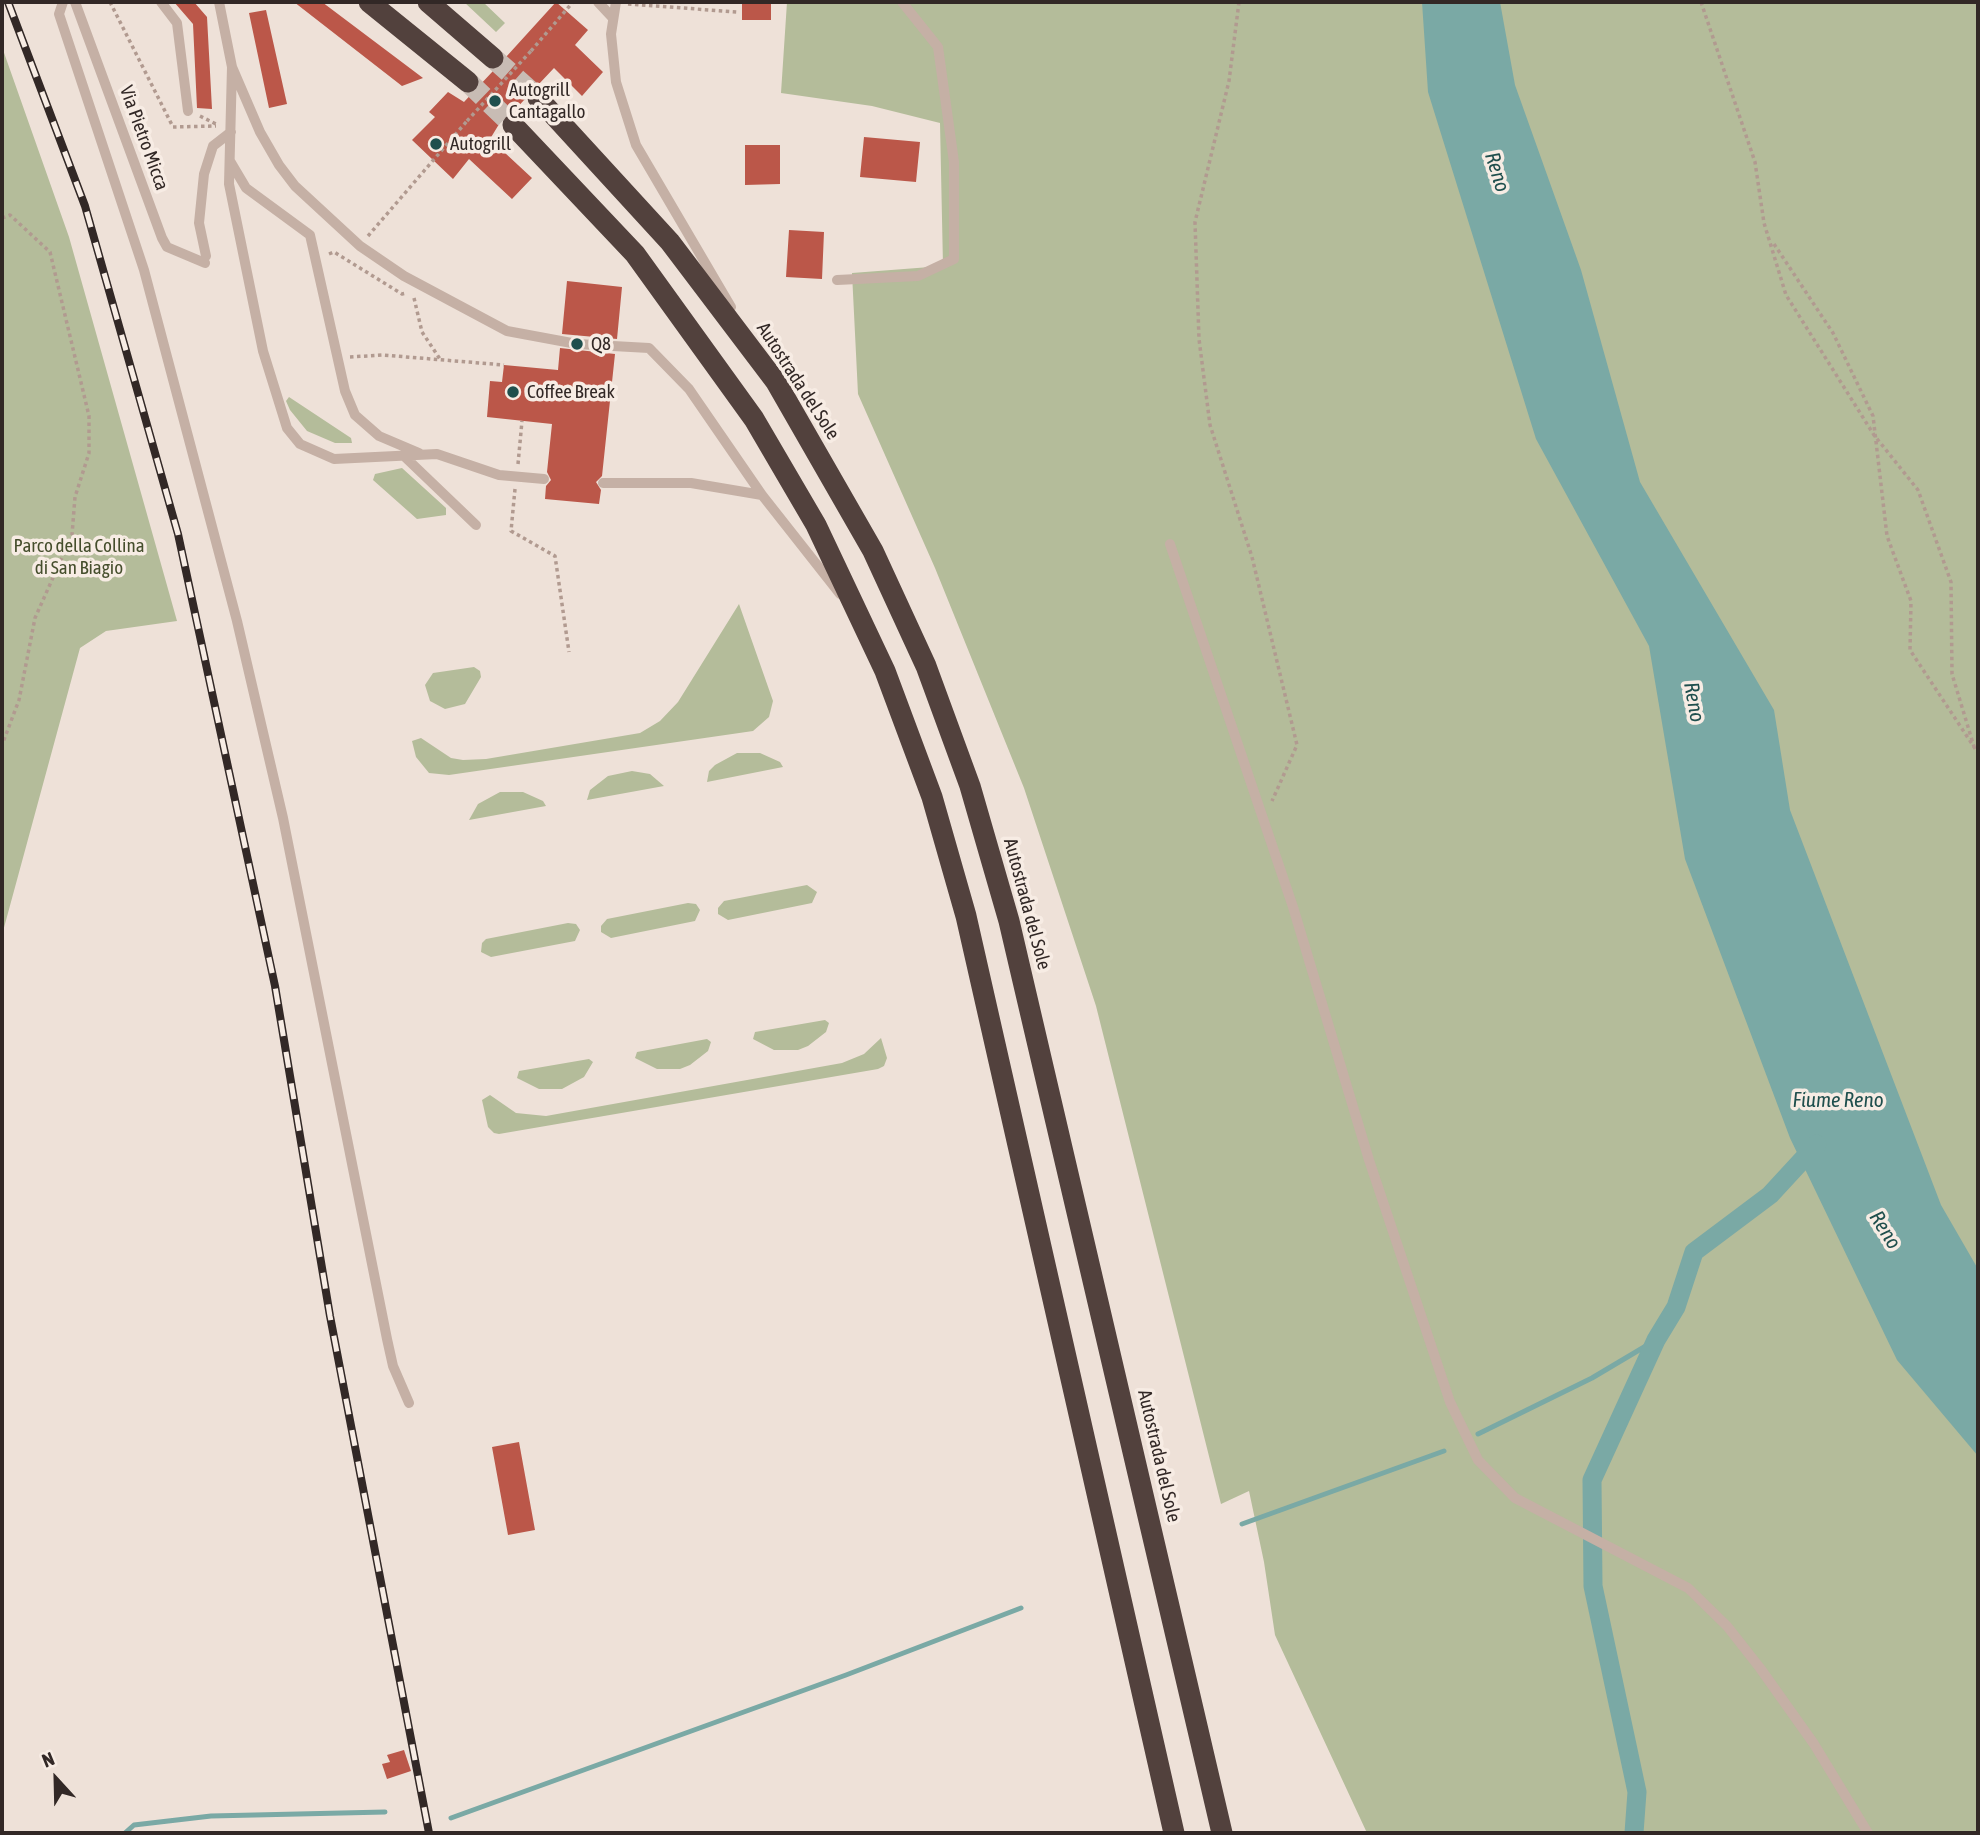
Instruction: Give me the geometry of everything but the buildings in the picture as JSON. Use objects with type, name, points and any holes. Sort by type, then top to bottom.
[{"type":"highway","points":[[369,2],[468,82]]},
{"type":"highway","points":[[428,2],[494,58]]},
{"type":"highway","name":"Autostrada del Sole","points":[[538,99],[670,242],[776,382],[873,551],[926,666],[970,786],[1009,921],[1065,1148],[1222,1831]]},
{"type":"highway","points":[[513,124],[635,254],[703,346],[754,419],[802,502],[867,628],[932,797],[966,916],[1174,1833]]},
{"type":"highway","points":[[1162,1780],[1166,1833]]},
{"type":"lane","points":[[63,2],[59,13],[144,270],[237,621],[283,818],[387,1339],[393,1366],[409,1403]]},
{"type":"lane","name":"Via Pietro Micca","points":[[75,2],[167,247],[206,260],[199,223],[204,174],[213,146],[231,129]]},
{"type":"lane","points":[[161,2],[177,23],[188,111]]},
{"type":"lane","points":[[219,2],[232,67],[260,132],[295,186],[360,246],[404,276],[507,331],[577,344],[649,348],[689,389],[762,495],[867,628]]},
{"type":"lane","points":[[598,2],[612,17]]},
{"type":"lane","points":[[616,2],[612,17],[616,82],[642,161],[776,382]]},
{"type":"lane","points":[[838,280],[918,276],[954,259],[954,162],[938,47],[902,2]]},
{"type":"lane","points":[[232,67],[229,184],[263,351],[287,428],[300,444],[334,459],[438,454],[499,475],[544,479]]},
{"type":"lane","points":[[230,160],[246,188],[310,234],[348,404],[355,415],[379,436],[428,455]]},
{"type":"lane","points":[[405,457],[476,525]]},
{"type":"lane","points":[[603,483],[691,483],[762,495]]},
{"type":"lane","points":[[1170,544],[1263,818],[1370,1160],[1450,1402],[1478,1461],[1514,1498],[1688,1588],[1727,1626],[1814,1744],[1868,1833]]},
{"type":"path","points":[[110,2],[173,127],[219,126],[231,129]]},
{"type":"path","points":[[348,261],[573,2]]},
{"type":"path","points":[[616,2],[737,12]]},
{"type":"path","points":[[1239,2],[1229,81],[1195,222],[1199,339],[1210,425],[1252,557],[1297,745],[1263,818]]},
{"type":"path","points":[[1701,2],[1755,162],[1764,223],[1786,295],[1874,435],[1918,491],[1951,582],[1952,674],[1977,752]]},
{"type":"path","points":[[188,111],[212,120],[219,126]]},
{"type":"path","points":[[2,218],[10,215],[50,252],[89,416],[89,453],[75,497],[72,535],[35,618],[19,700],[2,745]]},
{"type":"path","points":[[1771,239],[1833,333],[1873,416],[1888,536],[1911,601],[1910,650],[1977,752]]},
{"type":"path","points":[[316,257],[334,252],[402,294],[413,293],[422,332],[440,359]]},
{"type":"path","points":[[338,360],[359,355],[504,365]]},
{"type":"path","points":[[522,421],[511,531],[555,556],[569,652]]},
{"type":"green space","points":[[464,2],[483,2],[505,23],[496,32]]},
{"type":"green space","points":[[787,2],[1978,2],[1978,1833],[1367,1833],[1275,1635],[1264,1562],[1249,1491],[1221,1504],[1096,1006],[1024,788],[935,568],[858,394],[852,273],[943,266],[940,123],[872,106],[781,93]]},
{"type":"green space","name":"Parco della Collina di San Biagio","points":[[2,47],[69,237],[177,621],[106,631],[80,648],[2,935]]},
{"type":"green space","points":[[289,397],[351,438],[352,443],[335,443],[307,431],[290,410],[286,401]]},
{"type":"green space","points":[[402,468],[446,508],[446,515],[417,519],[373,480],[375,474]]},
{"type":"green space","points":[[739,604],[773,701],[769,717],[753,731],[449,775],[429,773],[416,757],[412,741],[421,738],[451,758],[463,760],[486,759],[640,733],[660,721],[678,702]]},
{"type":"green space","points":[[474,667],[480,671],[481,677],[465,704],[445,709],[430,701],[425,685],[433,673]]},
{"type":"green space","points":[[737,753],[760,753],[780,762],[783,767],[707,782],[709,771],[715,765]]},
{"type":"green space","points":[[632,771],[650,774],[664,786],[587,800],[590,790],[608,776]]},
{"type":"green space","points":[[500,792],[523,792],[543,801],[546,806],[469,820],[478,804]]},
{"type":"green space","points":[[807,885],[817,892],[812,903],[728,920],[718,914],[718,908],[724,901]]},
{"type":"green space","points":[[688,903],[696,904],[700,910],[695,921],[611,938],[601,932],[601,926],[607,919]]},
{"type":"green space","points":[[568,923],[576,924],[580,930],[575,941],[491,957],[481,952],[482,943],[486,939]]},
{"type":"green space","points":[[825,1020],[829,1023],[826,1032],[798,1050],[774,1050],[753,1039],[755,1032]]},
{"type":"green space","points":[[881,1038],[887,1058],[884,1066],[878,1069],[499,1134],[488,1127],[482,1100],[490,1095],[516,1113],[546,1116],[842,1063],[864,1054]]},
{"type":"green space","points":[[707,1039],[711,1042],[708,1051],[680,1069],[657,1069],[635,1058],[637,1052]]},
{"type":"green space","points":[[589,1059],[593,1062],[584,1077],[562,1089],[539,1089],[517,1078],[519,1071]]},
{"type":"water","name":"Fiume Reno","points":[[1422,2],[1500,2],[1515,85],[1581,270],[1640,482],[1774,710],[1790,810],[1941,1205],[1978,1269],[1978,1456],[1897,1360],[1790,1138],[1685,859],[1649,646],[1536,439],[1428,92]]},
{"type":"waterway","points":[[1634,1833],[1637,1792],[1593,1586],[1592,1480],[1656,1340],[1676,1307],[1694,1252],[1770,1195],[1817,1144]]},
{"type":"waterway","points":[[1478,1434],[1592,1378],[1656,1340]]},
{"type":"waterway","points":[[1242,1524],[1444,1451]]},
{"type":"waterway","points":[[451,1818],[846,1675],[1021,1608]]},
{"type":"waterway","points":[[125,1833],[134,1825],[211,1816],[385,1812]]},
{"type":"tunnel","points":[[493,58],[538,98]]},
{"type":"tunnel","points":[[468,82],[513,125]]},
{"type":"railway","points":[[8,2],[85,206],[178,534],[275,986],[330,1316],[429,1833]]},
{"type":"place","name":"Autogrill Cantagallo","points":[[495,101]]},
{"type":"place","name":"Autogrill","points":[[436,144]]},
{"type":"place","name":"Q8","points":[[577,344]]},
{"type":"place","name":"Coffee Break","points":[[513,392]]},
{"type":"water label","name":"Reno","points":[[1497,172]]},
{"type":"water label","name":"Reno","points":[[1694,702]]},
{"type":"water label","name":"Reno","points":[[1885,1230]]}]
